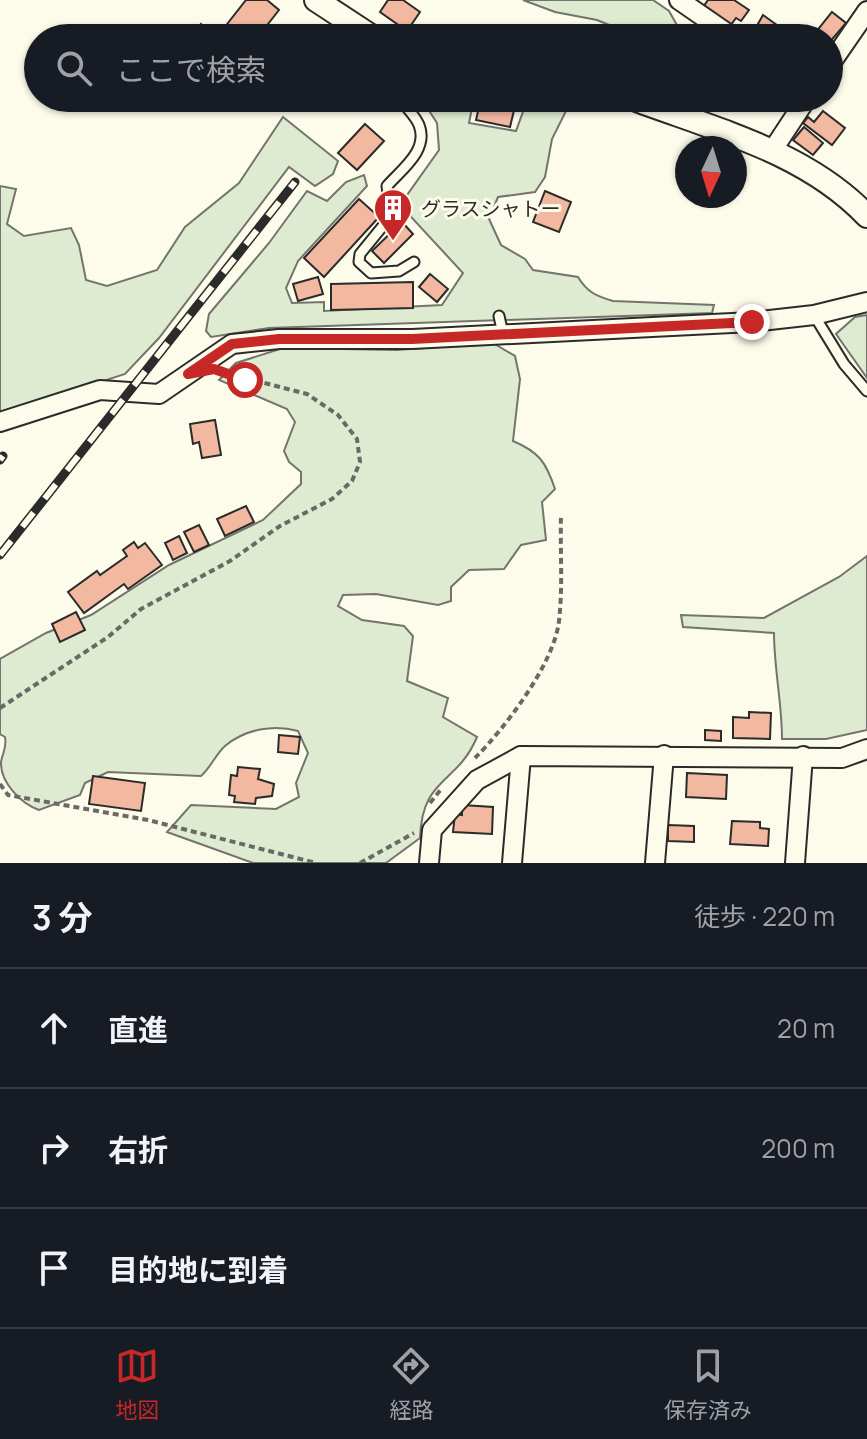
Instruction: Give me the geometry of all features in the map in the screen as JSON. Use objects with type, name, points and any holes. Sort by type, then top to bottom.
[{"type":"street","points":[[316,0],[353,24]]},
{"type":"street","points":[[679,0],[714,24]]},
{"type":"street","points":[[843,46],[867,11]]},
{"type":"street","points":[[668,112],[772,151],[821,176],[867,216]]},
{"type":"street","points":[[772,151],[798,112]]},
{"type":"street","points":[[0,422],[100,390],[159,394],[232,344],[279,339],[412,339],[501,325],[814,315],[867,302]]},
{"type":"street","points":[[429,863],[429,827],[477,780],[521,756],[842,758],[867,749]]},
{"type":"street","points":[[655,863],[664,755]]},
{"type":"street","points":[[512,863],[521,756]]},
{"type":"street","points":[[795,863],[803,756]]},
{"type":"lane","points":[[410,112],[419,125],[422,143],[415,156],[387,186],[391,216],[360,254],[359,262],[371,273],[399,271],[414,262]]},
{"type":"lane","points":[[814,315],[844,364],[867,391]]},
{"type":"path","points":[[0,708],[108,637],[141,609],[230,561],[280,526],[332,499],[352,481],[360,462],[357,439],[338,415],[307,394],[245,380],[214,369],[188,374]]},
{"type":"path","points":[[467,767],[500,733],[552,646],[559,623],[561,514]]},
{"type":"path","points":[[0,784],[8,795],[148,820],[316,863]]},
{"type":"path","points":[[360,863],[429,827],[426,809],[446,785]]},
{"type":"green space","points":[[523,0],[653,0],[669,11],[676,24],[607,24],[555,12]]},
{"type":"green space","points":[[430,112],[471,112],[469,123],[516,131],[523,112],[566,112],[552,139],[545,177],[535,192],[498,197],[489,219],[501,245],[525,259],[533,270],[578,277],[589,290],[613,301],[714,305],[712,313],[269,328],[211,337],[206,331],[209,314],[269,243],[307,191],[327,201],[346,182],[364,175],[367,186],[298,261],[286,288],[292,303],[324,302],[324,311],[442,305],[463,273],[400,205],[439,150],[437,123]]},
{"type":"green space","points":[[283,117],[338,161],[333,174],[315,186],[289,167],[159,338],[125,374],[0,415],[0,186],[16,189],[7,224],[24,236],[71,228],[79,245],[86,280],[107,286],[157,270],[185,227],[239,183]]},
{"type":"green space","points":[[867,315],[867,378],[836,334],[855,317]]},
{"type":"green space","points":[[493,343],[515,356],[520,379],[513,441],[540,459],[555,489],[542,502],[546,540],[521,545],[504,569],[469,570],[451,587],[451,601],[438,605],[376,594],[343,595],[338,606],[362,620],[404,626],[413,636],[407,681],[448,698],[443,717],[477,737],[469,753],[427,803],[420,838],[386,863],[253,863],[167,832],[191,805],[276,809],[299,797],[296,783],[308,753],[298,731],[289,729],[270,728],[233,740],[201,776],[108,772],[85,783],[80,795],[39,810],[13,792],[4,778],[1,762],[5,737],[0,734],[0,659],[46,633],[91,615],[169,565],[263,520],[301,484],[301,472],[289,462],[284,451],[295,422],[287,409],[219,380],[236,363],[283,348],[397,350]]},
{"type":"green space","points":[[867,556],[867,730],[826,739],[782,739],[774,633],[683,627],[681,615],[764,618],[839,577]]},
{"type":"building","points":[[246,0],[267,0],[279,10],[268,24],[227,24]]},
{"type":"building","points":[[388,0],[403,0],[420,12],[412,24],[397,24],[380,12]]},
{"type":"building","points":[[708,0],[734,0],[749,10],[741,21],[736,18],[732,24],[727,24],[703,7]]},
{"type":"building","points":[[832,12],[846,23],[843,27],[843,24],[822,24]]},
{"type":"building","points":[[763,15],[775,24],[758,24]]},
{"type":"building","points":[[478,112],[514,112],[510,127],[476,120]]},
{"type":"building","points":[[824,112],[845,128],[832,145],[803,123],[808,117],[814,122]]},
{"type":"building","points":[[365,124],[384,141],[357,170],[338,153]]},
{"type":"building","points":[[804,127],[823,143],[813,155],[793,140]]},
{"type":"building","points":[[545,191],[571,202],[559,232],[533,222]]},
{"type":"building","points":[[359,199],[379,217],[324,277],[304,258]]},
{"type":"building","name":"グラスシャトー","points":[[402,222],[413,234],[384,263],[372,251]]},
{"type":"building","points":[[430,274],[448,289],[437,302],[419,287]]},
{"type":"building","points":[[318,277],[323,294],[298,301],[293,284]]},
{"type":"building","points":[[413,282],[413,308],[331,310],[331,284]]},
{"type":"building","points":[[215,420],[221,455],[202,458],[199,442],[193,444],[190,424]]},
{"type":"building","points":[[246,506],[254,522],[225,536],[217,519]]},
{"type":"building","points":[[199,525],[209,545],[194,552],[184,532]]},
{"type":"building","points":[[179,536],[187,553],[173,560],[165,543]]},
{"type":"building","points":[[134,542],[138,548],[145,543],[162,565],[128,589],[124,584],[84,613],[68,592],[97,571],[100,575],[127,556],[123,550]]},
{"type":"building","points":[[76,612],[85,630],[60,642],[52,624]]},
{"type":"building","points":[[749,712],[771,713],[770,739],[733,738],[733,717],[749,718]]},
{"type":"building","points":[[705,730],[721,731],[721,741],[705,740]]},
{"type":"building","points":[[279,735],[300,737],[298,754],[278,752]]},
{"type":"building","points":[[238,767],[260,769],[258,779],[274,784],[272,796],[256,798],[255,804],[234,802],[235,796],[229,795],[231,775],[237,776]]},
{"type":"building","points":[[687,773],[727,775],[726,799],[686,797]]},
{"type":"building","points":[[93,776],[145,783],[141,811],[89,804]]},
{"type":"building","points":[[462,805],[493,807],[492,834],[453,832],[455,814],[462,815]]},
{"type":"building","points":[[732,821],[760,822],[760,828],[769,829],[768,846],[730,844]]},
{"type":"building","points":[[668,825],[694,826],[694,842],[668,841]]},
{"type":"railway","points":[[0,555],[295,182]]},
{"type":"railway","points":[[0,460],[3,456]]},
{"type":"place","name":"グラスシャトー","points":[[393,242]]},
{"type":"route","points":[[245,380],[214,369],[188,374],[232,344],[279,339],[412,339],[752,322]]}]
